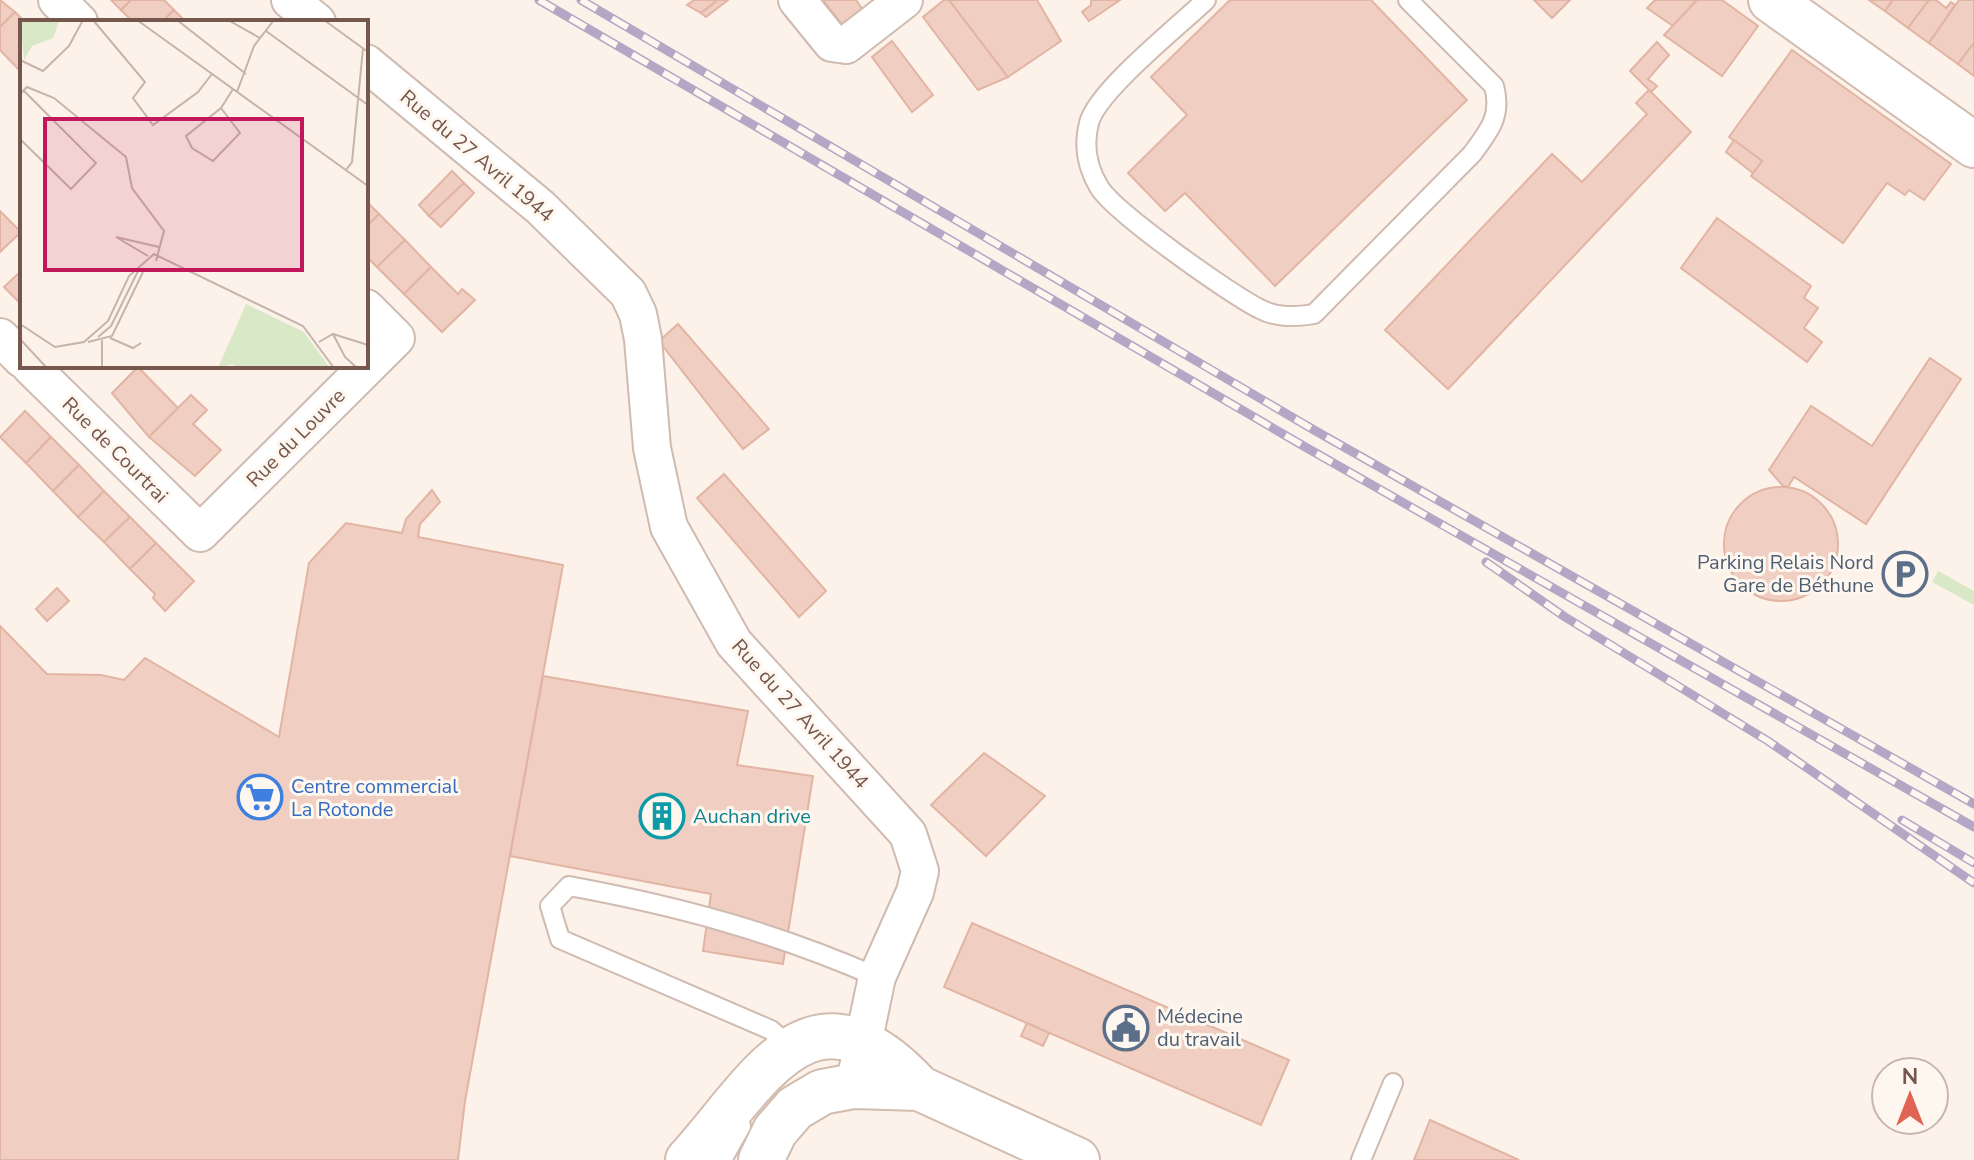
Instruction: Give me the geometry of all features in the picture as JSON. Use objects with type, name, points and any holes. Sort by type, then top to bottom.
[{"type":"street","points":[[57,0],[77,20]]},
{"type":"street","points":[[290,0],[315,20]]},
{"type":"street","points":[[797,0],[832,43],[846,45],[904,0]]},
{"type":"street","points":[[1771,0],[1974,145]]},
{"type":"street","points":[[1817,0],[1974,113]]},
{"type":"street","name":"Rue du 27 Avril 1944","points":[[368,65],[540,207],[628,293],[638,314],[652,448],[669,527],[734,643],[908,834],[920,871],[915,892],[877,977],[858,1065]]},
{"type":"street","name":"Rue du Louvre","points":[[368,310],[396,338],[368,366]]},
{"type":"street","points":[[0,337],[20,357]]},
{"type":"street","name":"Rue de Courtrai","points":[[32,368],[200,533]]},
{"type":"street","name":"Rue du Louvre","points":[[200,533],[366,368]]},
{"type":"street","points":[[688,1160],[770,1062],[790,1047],[815,1037],[842,1039],[858,1065],[919,1088],[1077,1160]]},
{"type":"street","points":[[761,1160],[775,1131],[795,1108],[858,1065]]},
{"type":"lane","points":[[1206,0],[1094,108],[1085,146],[1089,170],[1101,191],[1130,219],[1261,310],[1291,317],[1314,314],[1472,154],[1493,126],[1499,105],[1494,86],[1408,0]]},
{"type":"lane","points":[[790,1047],[771,1030],[560,939],[550,906],[569,886],[673,905],[809,948],[877,977]]},
{"type":"lane","points":[[722,1160],[739,1128],[773,1088],[807,1061],[858,1065]]},
{"type":"lane","points":[[1361,1160],[1393,1083]]},
{"type":"green space","points":[[1938,571],[1974,591],[1974,605],[1932,582]]},
{"type":"building","points":[[0,0],[15,12],[0,27]]},
{"type":"building","points":[[111,0],[131,0],[121,10]]},
{"type":"building","points":[[131,0],[164,0],[174,10],[164,20],[131,20],[121,10]]},
{"type":"building","points":[[694,0],[718,0],[701,13],[687,5]]},
{"type":"building","points":[[718,0],[728,0],[706,17],[701,13]]},
{"type":"building","points":[[823,0],[856,0],[863,10],[843,26]]},
{"type":"building","points":[[944,0],[949,0],[1008,77],[978,90],[923,17]]},
{"type":"building","points":[[949,0],[1037,0],[1061,41],[1008,77]]},
{"type":"building","points":[[1091,0],[1120,0],[1089,21],[1082,12],[1091,5]]},
{"type":"building","points":[[1230,0],[1371,0],[1467,100],[1275,286],[1185,193],[1165,211],[1128,173],[1187,115],[1151,77]]},
{"type":"building","points":[[1534,0],[1570,0],[1552,18]]},
{"type":"building","points":[[1655,0],[1697,0],[1673,26],[1647,8]]},
{"type":"building","points":[[1697,0],[1722,0],[1758,26],[1722,76],[1664,35]]},
{"type":"building","points":[[1869,0],[1893,0],[1885,11]]},
{"type":"building","points":[[1893,0],[1929,0],[1908,28],[1885,11]]},
{"type":"building","points":[[1929,0],[1936,0],[1946,8],[1951,2],[1955,5],[1929,43],[1908,28]]},
{"type":"building","points":[[1959,0],[1974,0],[1974,43],[1958,64],[1929,43]]},
{"type":"building","points":[[174,10],[184,20],[164,20]]},
{"type":"building","points":[[15,12],[23,20],[20,20],[20,71],[0,50],[0,27]]},
{"type":"building","points":[[892,41],[933,95],[912,112],[872,57]]},
{"type":"building","points":[[1657,42],[1669,55],[1648,79],[1657,86],[1651,92],[1630,71]]},
{"type":"building","points":[[1974,43],[1974,76],[1958,64]]},
{"type":"building","points":[[1792,50],[1951,164],[1924,200],[1909,190],[1905,195],[1887,183],[1843,243],[1751,176],[1762,161],[1729,137]]},
{"type":"building","points":[[1649,90],[1691,132],[1448,389],[1385,330],[1552,154],[1582,182],[1647,114],[1636,103]]},
{"type":"building","points":[[1734,140],[1762,161],[1753,173],[1726,152]]},
{"type":"building","points":[[452,171],[464,183],[429,216],[419,205]]},
{"type":"building","points":[[464,183],[474,193],[441,227],[429,216]]},
{"type":"building","points":[[368,203],[379,214],[368,225]]},
{"type":"building","points":[[0,211],[20,233],[0,252]]},
{"type":"building","points":[[379,214],[405,240],[377,267],[368,258],[368,225]]},
{"type":"building","points":[[1717,218],[1811,286],[1804,298],[1818,308],[1804,328],[1822,342],[1807,362],[1681,268]]},
{"type":"building","points":[[405,240],[431,267],[404,294],[377,267]]},
{"type":"building","points":[[431,267],[458,294],[462,289],[475,300],[442,332],[404,294]]},
{"type":"building","points":[[20,272],[20,303],[4,287]]},
{"type":"building","points":[[678,324],[769,429],[743,449],[659,341]]},
{"type":"building","points":[[1930,358],[1961,379],[1866,524],[1794,477],[1788,487],[1783,486],[1769,470],[1811,406],[1872,446]]},
{"type":"building","points":[[139,368],[178,408],[149,437],[112,393]]},
{"type":"building","points":[[191,395],[207,410],[193,424],[221,450],[195,476],[149,437]]},
{"type":"building","points":[[25,411],[51,437],[26,463],[0,437]]},
{"type":"building","points":[[51,437],[79,465],[53,491],[26,463]]},
{"type":"building","points":[[79,465],[104,491],[78,517],[53,491]]},
{"type":"building","points":[[724,474],[826,591],[799,617],[697,498]]},
{"type":"building","points":[[1781,487],[1803,491],[1822,503],[1834,522],[1838,544],[1834,566],[1822,585],[1803,597],[1781,601],[1759,597],[1740,585],[1728,566],[1724,544],[1728,522],[1740,503],[1759,491]]},
{"type":"building","name":"Centre commercial La Rotonde","points":[[432,490],[440,502],[420,524],[418,537],[563,565],[465,1101],[458,1160],[0,1160],[0,626],[47,674],[101,675],[124,680],[145,658],[279,737],[309,563],[346,523],[402,533],[406,519]]},
{"type":"building","points":[[104,491],[130,517],[104,542],[78,517]]},
{"type":"building","points":[[130,517],[156,543],[130,569],[104,542]]},
{"type":"building","points":[[156,543],[194,581],[165,611],[153,598],[155,594],[130,569]]},
{"type":"building","points":[[57,588],[69,601],[47,621],[36,609]]},
{"type":"building","name":"Auchan drive","points":[[543,676],[748,711],[737,765],[813,776],[783,964],[703,951],[711,894],[510,856]]},
{"type":"building","points":[[984,753],[1045,796],[986,856],[931,805]]},
{"type":"building","name":"Médecine du travail","points":[[972,923],[1289,1060],[1261,1125],[944,987]]},
{"type":"building","points":[[1027,1023],[1049,1033],[1043,1046],[1021,1036]]},
{"type":"building","points":[[1430,1120],[1519,1160],[1414,1160]]},
{"type":"railway","points":[[539,0],[1307,448],[1974,827]]},
{"type":"railway","points":[[581,0],[1314,430],[1974,804]]},
{"type":"railway","points":[[1486,562],[1565,617],[1768,741],[1974,883]]},
{"type":"railway","points":[[1902,820],[1974,863]]},
{"type":"place","name":"Parking Relais Nord Gare de Béthune","points":[[1905,574]]},
{"type":"place","name":"Centre commercial La Rotonde","points":[[260,797]]},
{"type":"place","name":"Auchan drive","points":[[662,816]]},
{"type":"place","name":"Médecine du travail","points":[[1126,1028]]}]
